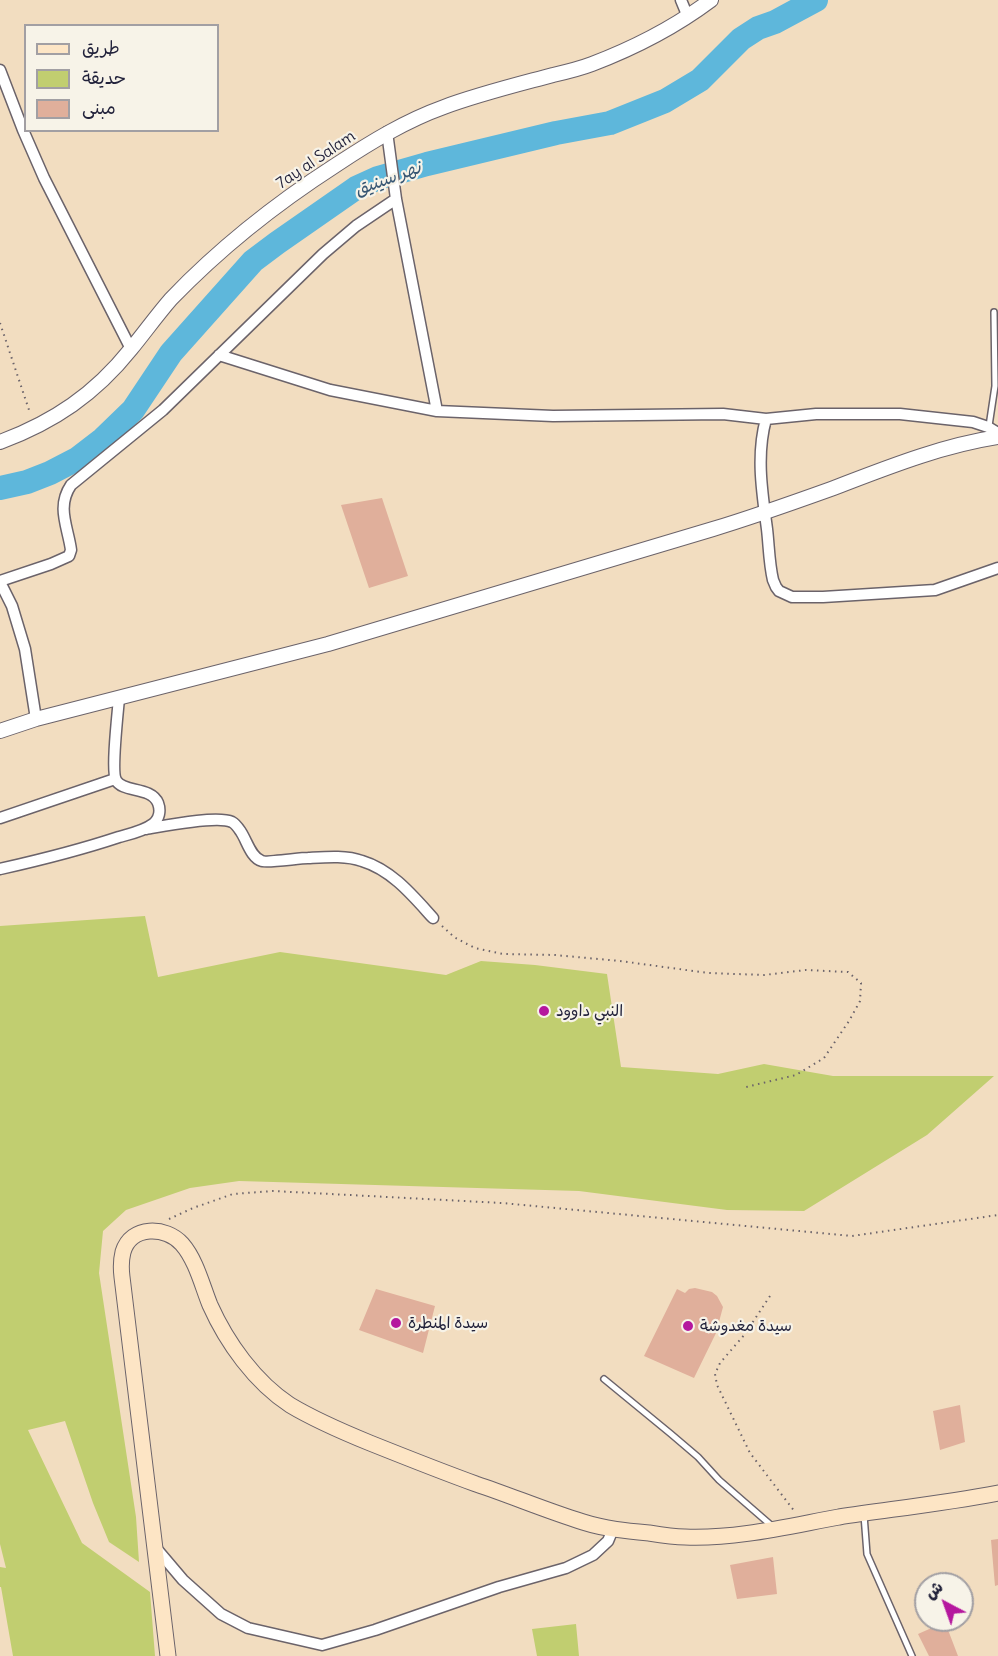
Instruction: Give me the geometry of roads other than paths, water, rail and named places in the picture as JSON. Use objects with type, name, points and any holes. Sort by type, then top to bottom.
[{"type":"main road","points":[[168,1656],[121,1261],[123,1250],[128,1242],[147,1230],[167,1233],[183,1245],[190,1255],[211,1307],[231,1344],[269,1388],[289,1404],[344,1432],[423,1465],[584,1522],[613,1529],[685,1538],[776,1529],[998,1493]]},
{"type":"street","points":[[681,0],[688,17]]},
{"type":"street","name":"7ay al Salam","points":[[0,442],[35,427],[64,411],[89,393],[131,349],[170,301],[237,238],[296,192],[387,132],[427,113],[475,96],[591,64],[639,44],[688,17],[711,0]]},
{"type":"street","points":[[0,70],[44,178],[131,349]]},
{"type":"street","points":[[387,132],[396,199],[437,411]]},
{"type":"street","points":[[36,719],[22,638],[12,606],[0,581],[69,556],[71,550],[63,499],[70,485],[163,410],[323,254],[356,226],[396,199]]},
{"type":"street","points":[[219,355],[330,390],[437,411],[553,416],[723,414],[766,418],[816,414],[900,414],[974,422],[995,432]]},
{"type":"street","points":[[766,418],[761,436],[760,458],[764,513],[773,580],[779,591],[792,597],[823,597],[935,590],[998,568]]},
{"type":"street","points":[[0,730],[328,644],[764,513],[995,432]]},
{"type":"street","points":[[119,698],[115,779],[124,786],[142,791],[155,799],[159,805],[158,820],[146,829]]},
{"type":"street","points":[[0,818],[115,779]]},
{"type":"street","points":[[0,869],[82,849],[146,829],[202,821],[226,821],[232,822],[237,827],[254,855],[265,862],[341,858],[361,860],[385,871],[401,884],[433,918]]},
{"type":"street","points":[[155,1547],[183,1580],[221,1614],[248,1628],[323,1651],[375,1630],[499,1587],[566,1568],[593,1555],[608,1541],[613,1529]]},
{"type":"lane","points":[[994,312],[995,432]]},
{"type":"lane","points":[[604,1379],[698,1457],[719,1480],[776,1529]]},
{"type":"lane","points":[[864,1513],[867,1554],[912,1656]]},
{"type":"waterway","name":"نهر سينيق","points":[[0,488],[27,482],[50,473],[77,459],[103,439],[133,410],[171,353],[253,261],[356,188],[378,178],[427,164],[556,133],[610,123],[665,101],[700,80],[741,39],[758,28],[775,22],[816,0]]},
{"type":"place","name":"النبي داوود","points":[[544,1011]]},
{"type":"place","name":"سيدة المنطرة","points":[[396,1323]]},
{"type":"place","name":"سيدة مغدوشة","points":[[688,1326]]}]
